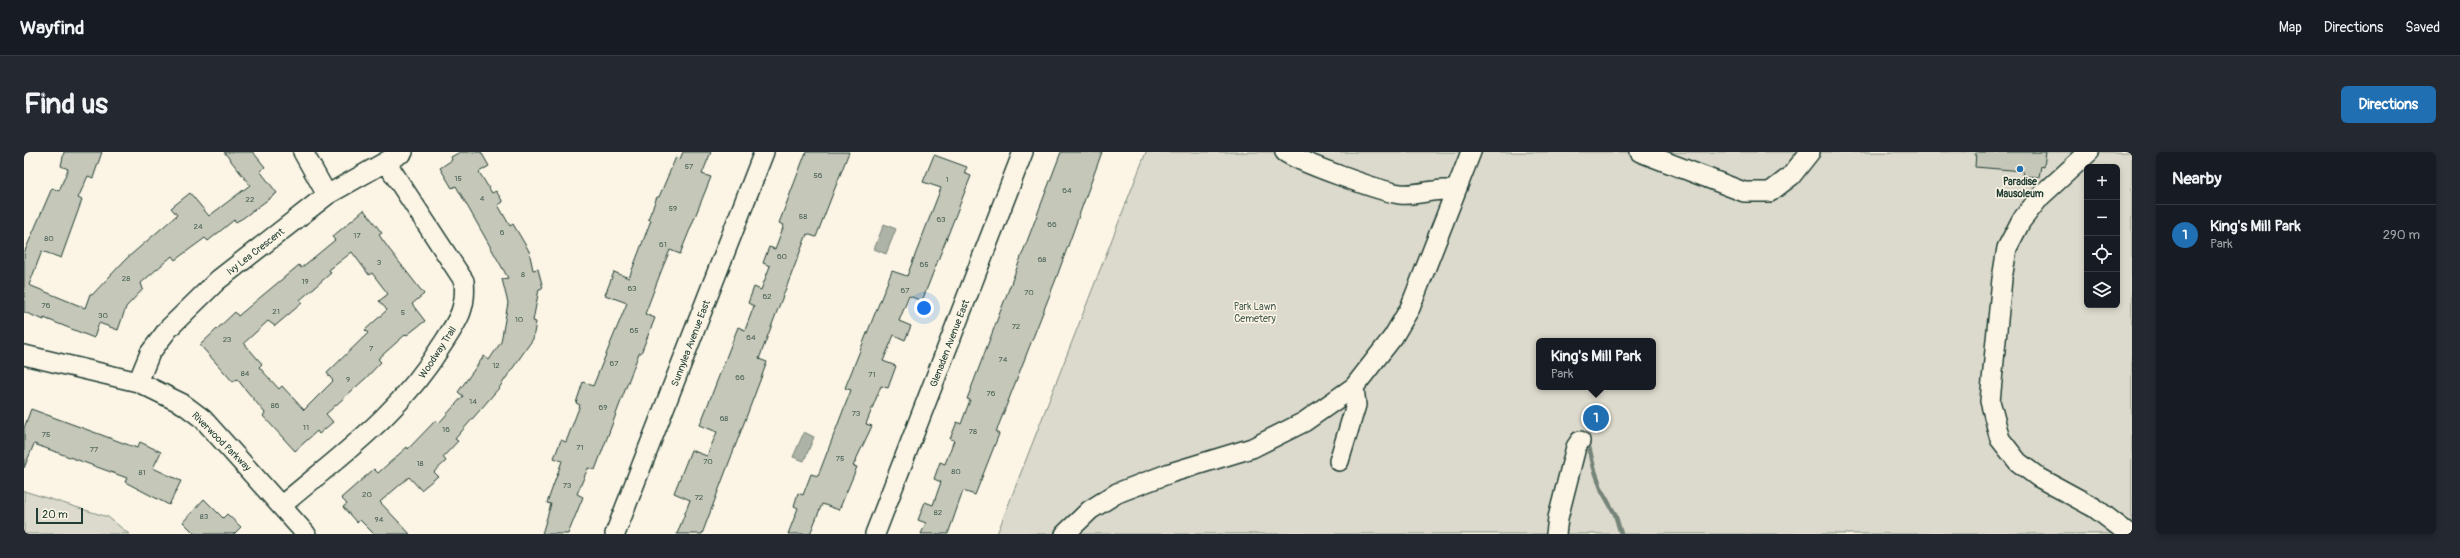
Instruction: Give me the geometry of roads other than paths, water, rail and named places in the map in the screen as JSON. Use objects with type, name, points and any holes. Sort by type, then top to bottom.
[{"type":"street","points":[[303,152],[327,195]]},
{"type":"street","name":"Ivy Lea Crescent","points":[[138,382],[150,353],[169,328],[195,301],[327,195],[403,152]]},
{"type":"street","name":"Sunnylea Avenue East","points":[[615,534],[764,152]]},
{"type":"street","points":[[1285,152],[1389,192],[1419,194],[1444,189],[1455,191]]},
{"type":"street","points":[[1065,534],[1090,510],[1117,493],[1170,473],[1252,448],[1304,422],[1354,387],[1393,337],[1410,308],[1471,152]]},
{"type":"street","points":[[1640,152],[1744,192],[1770,192],[1791,176],[1810,152]]},
{"type":"street","points":[[2089,152],[2040,197],[2021,222],[2007,248],[2002,279],[1990,401],[2000,439],[2018,462],[2038,477],[2095,508],[2129,534]]},
{"type":"street","name":"Glenaden Avenue East","points":[[875,534],[1020,153]]},
{"type":"street","name":"Woodway Trail","points":[[281,506],[386,417],[404,399],[424,373],[461,315],[465,298],[464,281],[386,162]]},
{"type":"street","name":"Riverwood Parkway","points":[[24,355],[138,382],[183,404],[203,419],[306,534]]},
{"type":"street","points":[[1339,461],[1356,405],[1354,387]]},
{"type":"street","points":[[1556,534],[1558,518],[1576,447],[1580,442]]},
{"type":"waterway","points":[[1587,438],[1594,468],[1602,491],[1615,514],[1621,534]]},
{"type":"place","name":"Paradise Mausoleum","points":[[2020,169]]},
{"type":"place","name":"King's Mill Park","points":[[1596,418]]},
{"type":"park label","name":"Park Lawn Cemetery","points":[[1255,312]]}]
